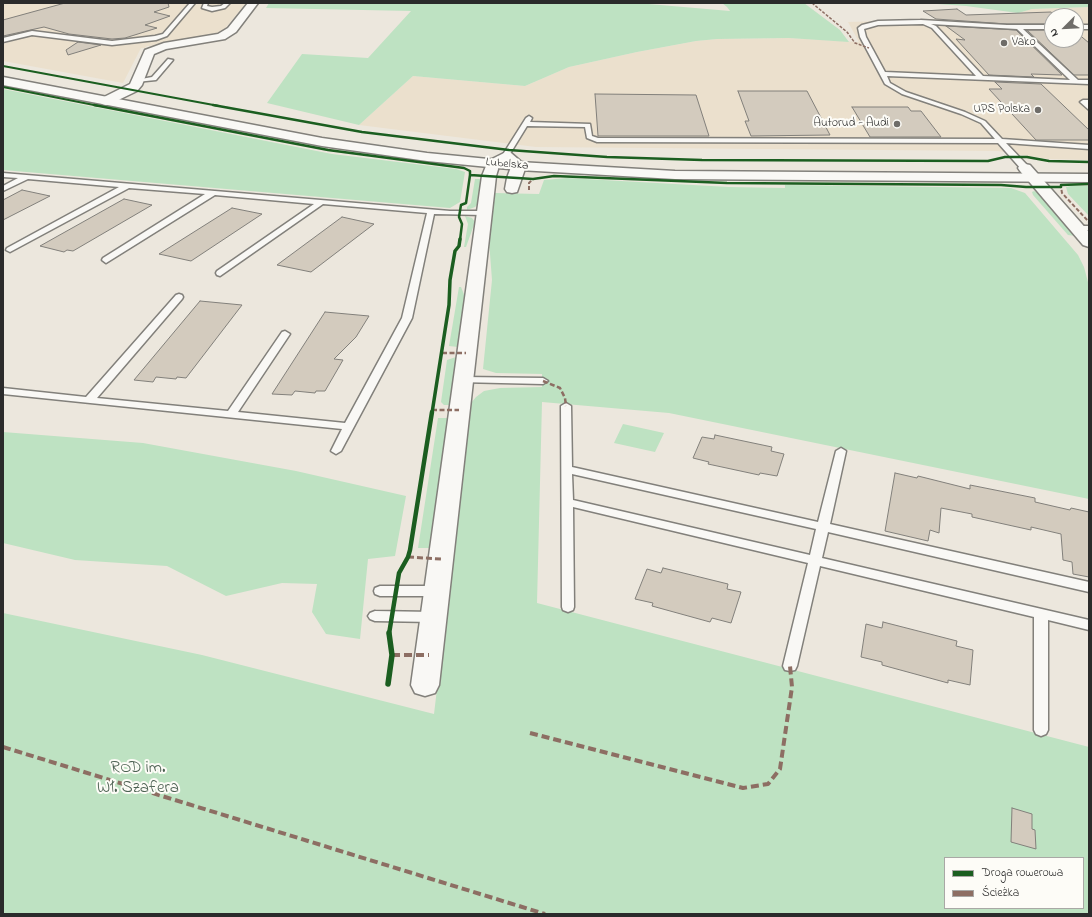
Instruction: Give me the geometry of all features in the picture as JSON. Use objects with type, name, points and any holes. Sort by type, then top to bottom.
[{"type":"main road","points":[[106,101],[133,88],[138,81],[149,52],[164,46],[221,37],[232,30],[253,3]]},
{"type":"main road","name":"Lubelska","points":[[3,72],[329,133],[500,160]]},
{"type":"main road","name":"Lubelska","points":[[3,81],[344,145],[500,160],[639,164],[781,172]]},
{"type":"main road","points":[[425,685],[489,176],[500,160],[519,166],[514,178],[512,189]]},
{"type":"main road","name":"Lubelska","points":[[519,166],[641,174],[781,172],[1029,173],[1089,178]]},
{"type":"main road","name":"Lubelska","points":[[1029,173],[1089,168]]},
{"type":"main road","points":[[1029,173],[1083,228],[1089,242]]},
{"type":"lane","points":[[3,40],[32,33],[112,43],[156,38],[165,35],[193,3]]},
{"type":"lane","points":[[206,3],[204,7],[212,9],[224,7],[228,3]]},
{"type":"lane","points":[[920,22],[934,27],[982,79]]},
{"type":"lane","points":[[1029,173],[1002,141],[983,122],[973,117],[904,93],[888,84],[863,37],[861,28],[864,26],[878,24],[920,22],[1044,27]]},
{"type":"lane","points":[[1018,27],[1076,82]]},
{"type":"lane","points":[[149,52],[154,45],[156,38]]},
{"type":"lane","points":[[138,81],[154,79],[170,60]]},
{"type":"lane","points":[[883,74],[1089,82]]},
{"type":"lane","points":[[1089,102],[1083,102],[1089,108]]},
{"type":"lane","points":[[500,160],[528,120],[588,125],[589,137],[597,140],[1002,141],[1089,147]]},
{"type":"lane","points":[[3,175],[430,211],[484,213]]},
{"type":"lane","points":[[3,189],[28,177]]},
{"type":"lane","points":[[10,250],[127,186]]},
{"type":"lane","points":[[106,260],[213,193]]},
{"type":"lane","points":[[220,273],[321,202]]},
{"type":"lane","points":[[336,451],[407,318],[430,211]]},
{"type":"lane","points":[[89,400],[179,297]]},
{"type":"lane","points":[[231,415],[285,334]]},
{"type":"lane","points":[[463,380],[543,381]]},
{"type":"lane","points":[[3,391],[349,427]]},
{"type":"lane","points":[[566,406],[568,607]]},
{"type":"lane","points":[[790,666],[841,450]]},
{"type":"lane","points":[[566,469],[1089,587]]},
{"type":"lane","points":[[567,502],[1089,625]]},
{"type":"lane","points":[[380,591],[437,591]]},
{"type":"lane","points":[[1041,614],[1041,730]]},
{"type":"lane","points":[[375,616],[433,617]]},
{"type":"shaded area","points":[[3,3],[246,3],[223,31],[216,36],[141,48],[123,83],[3,61],[3,44],[22,38],[3,34]]},
{"type":"shaded area","points":[[1089,7],[1089,160],[1048,159],[998,151],[536,147],[359,125],[413,76],[525,86],[569,67],[696,41],[717,39],[789,38],[859,42],[848,22],[1022,17],[1018,13],[1032,9],[1044,9],[1044,48],[1084,48],[1084,8],[1060,8]]},
{"type":"green space","points":[[269,3],[637,3],[730,11],[722,3],[804,3],[840,30],[849,42],[789,38],[717,39],[696,41],[569,67],[525,86],[413,76],[359,125],[267,103],[302,54],[368,58],[411,11],[266,8]]},
{"type":"green space","points":[[923,3],[1089,3],[1089,7],[1032,9],[1018,13],[966,6]]},
{"type":"green space","points":[[3,89],[332,154],[456,169],[465,172],[460,202],[450,208],[3,170]]},
{"type":"green space","name":"ROD im. Wł. Szafera","points":[[567,178],[729,187],[785,188],[785,185],[1011,188],[1025,193],[1078,255],[1084,267],[1089,286],[1089,499],[669,413],[542,402],[537,603],[1089,747],[1089,914],[3,914],[3,613],[202,655],[434,714],[471,403],[484,391],[500,388],[542,387],[542,374],[496,373],[483,369],[492,280],[489,241],[495,193],[539,194],[544,180]]},
{"type":"green space","points":[[475,179],[482,179],[478,204],[467,210],[467,207],[471,203]]},
{"type":"green space","points":[[1089,186],[1089,216],[1068,194],[1066,187]]},
{"type":"green space","points":[[1034,191],[1039,194],[1076,236],[1068,235],[1033,195],[1032,192]]},
{"type":"green space","points":[[465,216],[472,218],[475,222],[466,247],[464,247],[468,224]]},
{"type":"green space","points":[[459,287],[461,287],[465,297],[458,347],[449,346]]},
{"type":"green space","points":[[456,357],[457,360],[450,405],[444,405],[441,402],[447,360]]},
{"type":"green space","points":[[438,418],[447,418],[448,420],[439,485],[437,488],[438,490],[430,548],[418,548]]},
{"type":"green space","points":[[623,424],[664,433],[655,452],[614,443]]},
{"type":"green space","points":[[3,432],[143,443],[296,471],[406,496],[395,556],[368,559],[360,639],[326,634],[312,612],[317,584],[282,583],[226,596],[167,566],[75,560],[3,543]]},
{"type":"building","points":[[65,3],[168,3],[169,7],[154,12],[170,16],[145,25],[157,28],[125,38],[112,39],[69,34],[44,27],[3,36],[3,20]]},
{"type":"building","points":[[957,9],[966,15],[1044,12],[1044,24],[1007,24],[936,19],[923,11]]},
{"type":"building","points":[[946,26],[1016,30],[1062,75],[1031,74],[1034,77],[989,75],[956,39],[965,40]]},
{"type":"building","points":[[1027,30],[1044,30],[1044,46]]},
{"type":"building","points":[[1084,39],[1089,43],[1089,75],[1074,75],[1046,48],[1084,48]]},
{"type":"building","points":[[78,42],[101,45],[68,55],[66,50]]},
{"type":"building","name":"UPS Polska","points":[[995,82],[1041,84],[1089,130],[1089,140],[1036,140],[989,89],[1002,89]]},
{"type":"building","points":[[738,91],[807,91],[830,135],[751,136],[745,121],[749,121]]},
{"type":"building","points":[[595,94],[696,95],[709,136],[598,136]]},
{"type":"building","name":"Autorud - Audi","points":[[852,107],[908,107],[911,111],[921,111],[941,137],[870,137]]},
{"type":"building","points":[[22,190],[50,196],[3,220],[3,200]]},
{"type":"building","points":[[124,199],[152,205],[73,251],[67,250],[64,252],[40,246]]},
{"type":"building","points":[[232,208],[262,214],[191,261],[159,254]]},
{"type":"building","points":[[342,217],[374,224],[311,272],[277,265]]},
{"type":"building","points":[[200,301],[242,305],[186,378],[177,377],[176,379],[156,377],[153,382],[134,380]]},
{"type":"building","points":[[325,312],[369,316],[356,337],[334,359],[343,360],[325,391],[316,391],[315,393],[295,391],[292,395],[272,394]]},
{"type":"building","points":[[715,435],[772,447],[771,451],[784,454],[777,476],[760,473],[759,475],[708,464],[709,462],[693,458],[702,437],[714,439]]},
{"type":"building","points":[[895,473],[917,478],[918,476],[970,489],[970,485],[1035,498],[1035,502],[1070,510],[1071,508],[1089,512],[1089,577],[1073,574],[1072,562],[1063,560],[1061,534],[1031,527],[1031,530],[972,517],[972,514],[941,508],[939,533],[930,530],[928,541],[885,531]]},
{"type":"building","points":[[663,568],[728,584],[727,589],[741,592],[731,623],[712,618],[710,622],[652,606],[653,603],[635,599],[647,569],[661,573]]},
{"type":"building","points":[[883,622],[957,641],[956,646],[973,650],[970,685],[948,680],[948,683],[882,665],[882,662],[861,657],[866,624],[882,628]]},
{"type":"building","points":[[1012,808],[1032,814],[1032,829],[1035,830],[1036,849],[1011,842]]},
{"type":"marked path","points":[[812,3],[847,32],[855,43],[869,48]]},
{"type":"marked path","points":[[529,190],[529,183],[533,179]]},
{"type":"marked path","points":[[1058,187],[1061,187],[1062,193],[1089,222]]},
{"type":"marked path","points":[[442,353],[466,353]]},
{"type":"marked path","points":[[543,381],[560,388],[565,398],[566,406]]},
{"type":"marked path","points":[[432,410],[459,410]]},
{"type":"marked path","points":[[408,557],[441,559]]},
{"type":"marked path","points":[[392,655],[429,655]]},
{"type":"marked path","points":[[530,733],[743,788],[768,784],[780,769],[792,687],[790,666]]},
{"type":"marked path","points":[[3,747],[545,914]]},
{"type":"cycle path","points":[[3,66],[362,132],[509,150],[607,157],[702,160],[988,161],[1005,157],[1027,157],[1049,161],[1089,162]]},
{"type":"cycle path","points":[[3,87],[328,150],[464,168],[470,171],[470,175],[533,179],[554,176],[727,183],[1001,185],[1026,187],[1061,187],[1061,185],[1089,184]]},
{"type":"cycle path","points":[[388,684],[392,655],[389,636],[393,607],[399,573],[408,557],[410,550],[449,305],[450,280],[455,251],[459,246],[462,224],[459,217],[461,205],[466,203],[470,175]]},
{"type":"place","name":"Vako","points":[[1004,43]]},
{"type":"place","name":"UPS Polska","points":[[1038,110]]},
{"type":"place","name":"Autorud - Audi","points":[[897,124]]}]
